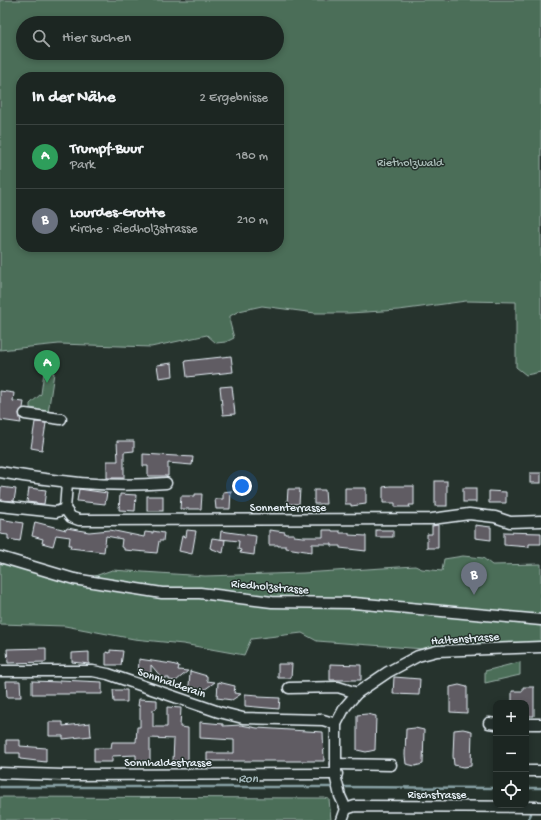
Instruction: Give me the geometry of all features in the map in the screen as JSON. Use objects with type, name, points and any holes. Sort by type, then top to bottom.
[{"type":"street","points":[[25,414],[60,419]]},
{"type":"street","points":[[0,472],[67,483],[132,486],[166,483]]},
{"type":"street","points":[[0,506],[56,512],[65,509],[67,483]]},
{"type":"street","name":"Sonnenterrasse","points":[[65,509],[71,517],[85,520],[432,519],[468,514],[495,517],[510,522],[541,521]]},
{"type":"street","name":"Riedholzstrasse","points":[[0,557],[74,579],[162,593],[200,593],[272,602],[354,603],[541,620]]},
{"type":"street","name":"Haltenstrasse","points":[[346,809],[340,796],[336,772],[336,724],[345,707],[356,693],[388,672],[418,656],[437,651],[541,647]]},
{"type":"street","name":"Sonnhalderain","points":[[0,671],[76,669],[93,671],[108,674],[219,712],[242,718],[323,720],[336,724]]},
{"type":"street","points":[[289,688],[338,687],[356,693]]},
{"type":"street","points":[[529,724],[541,724]]},
{"type":"street","name":"Sonnhaldestrasse","points":[[0,773],[63,775],[336,772],[390,765]]},
{"type":"street","points":[[529,771],[541,771]]},
{"type":"street","name":"Rischstrasse","points":[[346,809],[355,806],[454,810],[541,807]]},
{"type":"street","points":[[342,820],[346,809]]},
{"type":"green space","name":"Rietholzwald","points":[[0,0],[541,0],[541,372],[526,375],[516,367],[516,302],[466,301],[399,310],[349,313],[315,313],[262,306],[239,311],[230,316],[230,323],[234,338],[226,342],[216,343],[207,335],[151,347],[59,344],[0,350]]},
{"type":"green space","points":[[44,372],[54,373],[48,413],[37,412],[37,409],[30,408],[30,404],[41,394]]},
{"type":"green space","points":[[463,556],[483,558],[492,565],[541,564],[541,646],[424,649],[317,641],[302,633],[251,639],[244,655],[183,644],[134,639],[65,626],[0,624],[0,562],[75,583],[112,570],[205,576],[303,573],[415,566],[422,569],[442,571],[444,559]]},
{"type":"green space","points":[[520,662],[520,675],[485,683],[485,671]]},
{"type":"green space","points":[[0,797],[324,798],[329,799],[331,820],[0,820]]},
{"type":"building","points":[[231,356],[233,372],[187,377],[185,361]]},
{"type":"building","points":[[172,363],[173,376],[159,378],[157,365]]},
{"type":"building","points":[[232,386],[235,414],[223,415],[220,387]]},
{"type":"building","points":[[0,391],[14,393],[13,401],[24,402],[23,408],[19,413],[21,423],[0,420]]},
{"type":"building","points":[[35,422],[46,423],[42,450],[31,448]]},
{"type":"building","points":[[117,441],[134,441],[134,451],[124,452],[124,478],[107,478],[107,461],[118,461]]},
{"type":"building","points":[[143,454],[193,457],[192,465],[168,463],[168,476],[148,476],[148,466],[143,466]]},
{"type":"building","points":[[530,473],[541,473],[541,483],[530,483]]},
{"type":"building","points":[[435,481],[447,481],[447,506],[435,506]]},
{"type":"building","points":[[414,486],[414,505],[409,505],[410,507],[395,507],[395,503],[383,503],[383,487]]},
{"type":"building","points":[[1,487],[16,489],[14,501],[0,500]]},
{"type":"building","points":[[29,488],[46,490],[44,504],[27,502]]},
{"type":"building","points":[[345,488],[366,488],[366,504],[351,506],[351,504],[345,504]]},
{"type":"building","points":[[463,488],[476,488],[476,502],[463,502]]},
{"type":"building","points":[[79,489],[107,493],[105,504],[77,501]]},
{"type":"building","points":[[288,489],[300,489],[299,504],[287,504]]},
{"type":"building","points":[[314,490],[325,490],[326,504],[314,504]]},
{"type":"building","points":[[231,491],[230,509],[216,509],[215,499],[223,499],[223,492]]},
{"type":"building","points":[[489,491],[506,492],[506,503],[489,503]]},
{"type":"building","points":[[120,494],[136,495],[135,511],[119,510]]},
{"type":"building","points":[[195,494],[202,494],[201,509],[180,509],[181,496],[195,496]]},
{"type":"building","points":[[147,496],[163,496],[163,511],[147,511]]},
{"type":"building","points":[[0,519],[23,523],[20,541],[8,539],[8,535],[0,534]]},
{"type":"building","points":[[35,522],[66,530],[67,528],[89,532],[110,530],[144,537],[145,532],[153,533],[153,531],[164,533],[163,541],[159,541],[157,553],[124,550],[124,548],[121,547],[122,539],[106,536],[104,552],[70,548],[70,537],[56,535],[53,546],[42,543],[43,539],[32,536]]},
{"type":"building","points":[[438,525],[438,548],[427,548],[427,534],[432,534],[432,526]]},
{"type":"building","points":[[475,525],[491,527],[491,540],[475,538]]},
{"type":"building","points":[[187,530],[196,531],[192,554],[179,551],[182,536],[186,537]]},
{"type":"building","points":[[269,530],[285,532],[285,534],[294,534],[294,536],[303,537],[323,537],[323,530],[340,531],[340,533],[349,533],[349,535],[366,536],[366,551],[340,548],[340,546],[332,546],[332,544],[312,544],[312,552],[286,548],[286,546],[269,545]]},
{"type":"building","points":[[376,530],[393,530],[393,537],[376,537]]},
{"type":"building","points":[[221,531],[256,536],[254,555],[240,553],[241,550],[238,549],[239,541],[220,539]]},
{"type":"building","points":[[504,532],[541,533],[541,544],[529,544],[529,547],[504,545]]},
{"type":"building","points":[[212,538],[225,540],[223,553],[210,548]]},
{"type":"building","points":[[46,648],[46,662],[8,663],[7,649]]},
{"type":"building","points":[[110,650],[123,651],[121,665],[106,665],[106,652],[110,653]]},
{"type":"building","points":[[89,652],[89,664],[72,662],[72,653]]},
{"type":"building","points":[[139,659],[172,664],[179,666],[178,670],[188,671],[176,681],[169,680],[169,678],[162,678],[151,665],[151,677],[138,676]]},
{"type":"building","points":[[278,664],[292,664],[291,678],[278,678]]},
{"type":"building","points":[[330,664],[361,665],[361,680],[330,680]]},
{"type":"building","points":[[190,671],[207,676],[207,681],[215,682],[204,690],[189,687]]},
{"type":"building","points":[[394,677],[420,679],[419,695],[393,694]]},
{"type":"building","points":[[60,680],[102,682],[102,694],[32,694],[32,681],[60,682]]},
{"type":"building","points":[[6,681],[20,681],[21,697],[7,697]]},
{"type":"building","points":[[218,682],[235,686],[234,693],[241,694],[232,700],[217,698]]},
{"type":"building","points":[[459,685],[467,687],[467,713],[450,712],[450,687]]},
{"type":"building","points":[[523,687],[534,687],[534,716],[529,716],[529,700],[512,700],[512,691],[523,691]]},
{"type":"building","points":[[113,690],[127,690],[127,702],[114,702]]},
{"type":"building","points":[[245,694],[258,695],[258,697],[280,698],[279,709],[245,706]]},
{"type":"building","points":[[139,699],[157,700],[157,708],[153,710],[153,727],[167,727],[167,707],[181,708],[180,727],[188,728],[188,762],[173,761],[174,739],[150,738],[150,761],[136,761],[136,755],[112,756],[112,762],[94,762],[94,748],[111,748],[112,742],[136,742],[137,727],[140,727],[140,706],[138,706]]},
{"type":"building","points":[[367,714],[376,716],[375,750],[366,752],[357,750],[357,715]]},
{"type":"building","points":[[49,722],[63,722],[63,726],[90,723],[91,736],[63,739],[63,736],[49,736]]},
{"type":"building","points":[[200,722],[223,724],[223,726],[241,725],[257,728],[323,732],[324,761],[207,761],[207,753],[234,753],[234,740],[200,738]]},
{"type":"building","points":[[415,728],[424,730],[423,764],[415,766],[406,764],[405,755],[406,729]]},
{"type":"building","points":[[463,729],[472,731],[471,766],[463,767],[454,765],[453,756],[454,730]]},
{"type":"building","points":[[6,740],[20,740],[20,746],[46,748],[46,762],[20,759],[20,753],[6,753]]},
{"type":"waterway","name":"Ron","points":[[0,787],[335,787]]},
{"type":"waterway","name":"Ron","points":[[340,787],[493,788]]},
{"type":"waterway","name":"Ron","points":[[529,788],[541,788]]},
{"type":"waterway","points":[[528,820],[531,814]]},
{"type":"place","name":"Trumpf-Buur","points":[[47,383]]},
{"type":"place","name":"Lourdes-Grotte","points":[[474,595]]}]
